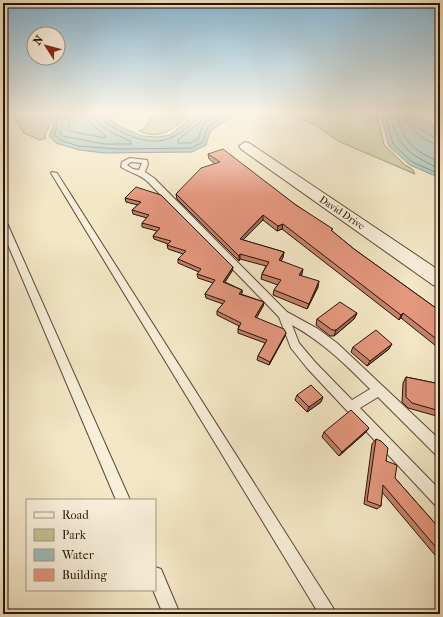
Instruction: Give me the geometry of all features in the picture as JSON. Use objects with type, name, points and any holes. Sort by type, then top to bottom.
[{"type":"street","name":"David Drive","points":[[245,146],[440,280]]},
{"type":"lane","points":[[141,172],[151,180],[283,315],[314,332],[333,346],[440,449]]},
{"type":"lane","points":[[54,174],[329,614]]},
{"type":"lane","points":[[3,223],[123,499]]},
{"type":"lane","points":[[283,315],[295,345],[311,365],[440,500]]},
{"type":"lane","points":[[352,407],[378,390]]},
{"type":"lane","points":[[156,577],[172,614]]},
{"type":"green space","points":[[338,141],[383,141],[384,145],[405,165],[412,169],[415,174]]},
{"type":"water","points":[[54,141],[207,141],[206,145],[192,152],[104,153],[79,150],[56,143]]},
{"type":"water","points":[[388,141],[440,141],[440,178],[410,165],[389,146]]},
{"type":"building","points":[[223,149],[296,205],[333,229],[331,230],[354,249],[440,311],[440,341],[403,313],[401,315],[283,224],[278,226],[263,215],[240,239],[284,252],[279,260],[303,269],[299,275],[319,281],[309,304],[274,290],[281,280],[262,274],[269,262],[240,254],[239,256],[176,194],[201,168],[220,162],[208,154]]},
{"type":"building","points":[[136,187],[161,195],[233,267],[223,282],[242,290],[239,294],[264,302],[255,317],[284,329],[286,333],[270,362],[258,356],[267,340],[238,329],[241,323],[217,311],[225,301],[205,294],[215,280],[197,274],[201,269],[178,259],[186,251],[167,245],[171,241],[153,236],[160,228],[142,223],[149,215],[132,210],[141,202],[125,198]]},
{"type":"building","points":[[340,302],[357,313],[336,330],[332,330],[317,319]]},
{"type":"building","points":[[376,330],[392,344],[370,361],[353,347]]},
{"type":"building","points":[[406,377],[440,384],[440,411],[412,403],[406,397]]},
{"type":"building","points":[[311,385],[323,397],[309,407],[297,395]]},
{"type":"building","points":[[351,410],[369,428],[342,452],[324,432]]},
{"type":"building","points":[[376,439],[381,441],[388,448],[386,461],[397,465],[395,478],[440,529],[440,552],[383,485],[381,506],[367,501]]}]
